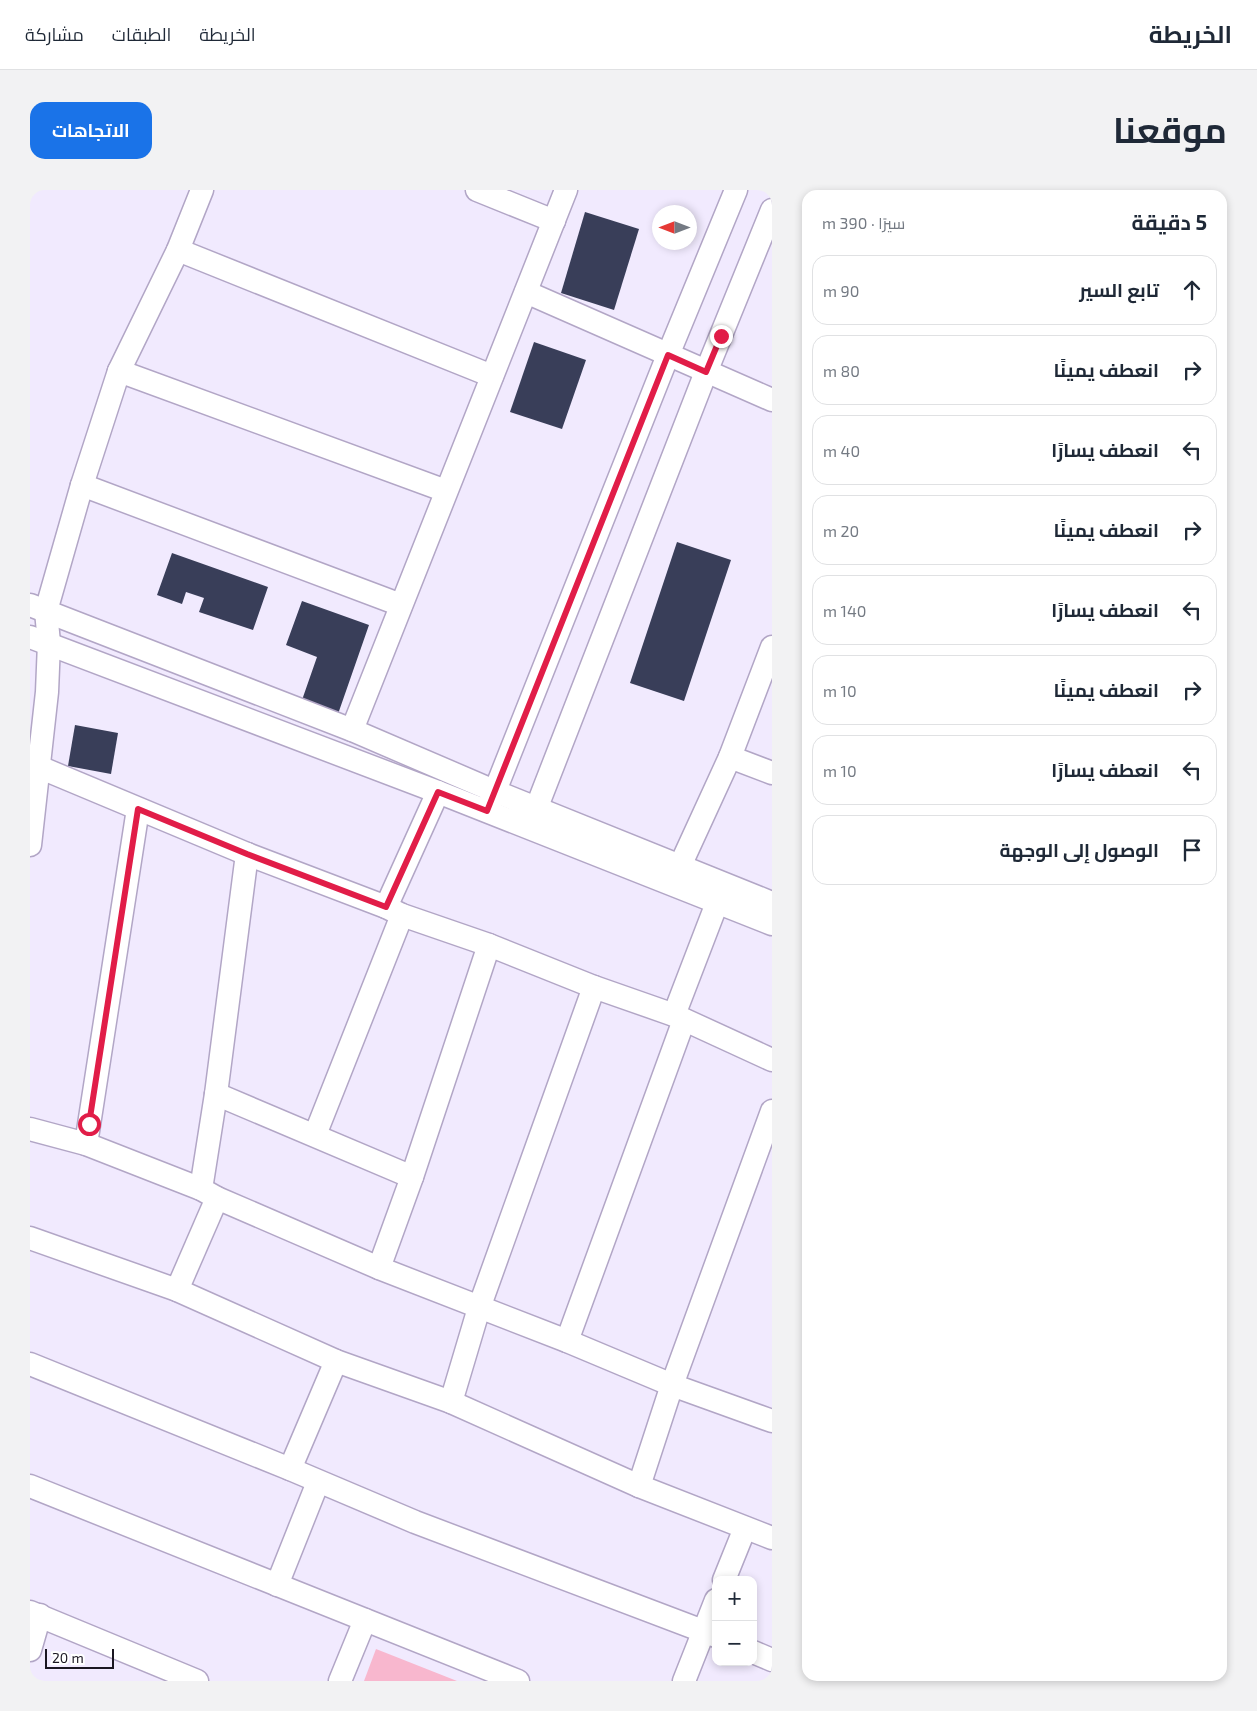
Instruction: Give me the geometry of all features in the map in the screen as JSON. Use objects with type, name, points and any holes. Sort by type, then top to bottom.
[{"type":"street","points":[[30,844],[47,692],[38,608],[82,485],[119,371],[178,250],[202,190]]},
{"type":"street","points":[[477,190],[554,221]]},
{"type":"street","points":[[352,730],[566,190]]},
{"type":"street","points":[[490,801],[736,190]]},
{"type":"street","points":[[532,818],[706,372],[772,210]]},
{"type":"street","points":[[178,250],[492,376]]},
{"type":"street","points":[[526,292],[772,400]]},
{"type":"street","points":[[119,371],[446,490]]},
{"type":"street","points":[[82,485],[401,605]]},
{"type":"street","points":[[38,608],[352,730],[490,801],[532,818],[717,903],[772,924]]},
{"type":"street","points":[[40,640],[438,792],[490,801]]},
{"type":"street","points":[[680,866],[730,757],[772,647]]},
{"type":"street","points":[[730,757],[772,773]]},
{"type":"street","points":[[39,767],[247,854],[679,1018],[772,1060]]},
{"type":"street","points":[[315,1135],[438,792]]},
{"type":"street","points":[[86,1144],[138,809]]},
{"type":"street","points":[[532,818],[680,866],[772,903]]},
{"type":"street","points":[[177,1290],[209,1194],[216,1094],[247,854]]},
{"type":"street","points":[[567,1341],[717,903]]},
{"type":"street","points":[[379,1268],[412,1177],[489,945]]},
{"type":"street","points":[[451,1402],[479,1308],[594,987]]},
{"type":"street","points":[[216,1094],[412,1177]]},
{"type":"street","points":[[638,1486],[672,1385],[772,1111]]},
{"type":"street","points":[[30,1129],[86,1144],[209,1194],[379,1268],[567,1341],[672,1385],[772,1421]]},
{"type":"street","points":[[30,1238],[177,1290],[336,1361],[451,1402],[638,1486],[772,1538]]},
{"type":"street","points":[[290,1469],[336,1361]]},
{"type":"street","points":[[30,1364],[290,1469],[415,1522],[710,1633],[684,1681]]},
{"type":"street","points":[[277,1585],[318,1482]]},
{"type":"street","points":[[30,1486],[518,1681]]},
{"type":"street","points":[[726,1576],[744,1528]]},
{"type":"street","points":[[30,1650],[35,1614],[197,1681]]},
{"type":"street","points":[[340,1681],[365,1620]]},
{"type":"street","points":[[757,1654],[772,1660]]},
{"type":"shaded area","points":[[376,1649],[457,1681],[364,1681]]},
{"type":"building","points":[[585,212],[639,229],[614,310],[561,293]]},
{"type":"building","points":[[534,342],[586,360],[562,429],[510,412]]},
{"type":"building","points":[[677,542],[731,560],[684,701],[630,683]]},
{"type":"building","points":[[172,553],[268,587],[253,630],[199,612],[204,598],[186,592],[182,604],[157,595]]},
{"type":"building","points":[[302,601],[369,625],[338,714],[302,700],[317,657],[286,645]]},
{"type":"building","points":[[75,725],[118,733],[111,774],[68,766]]},
{"type":"route","points":[[89,1124],[138,809],[247,854],[386,907],[438,792],[487,811],[668,355],[706,372],[721,336]]}]
